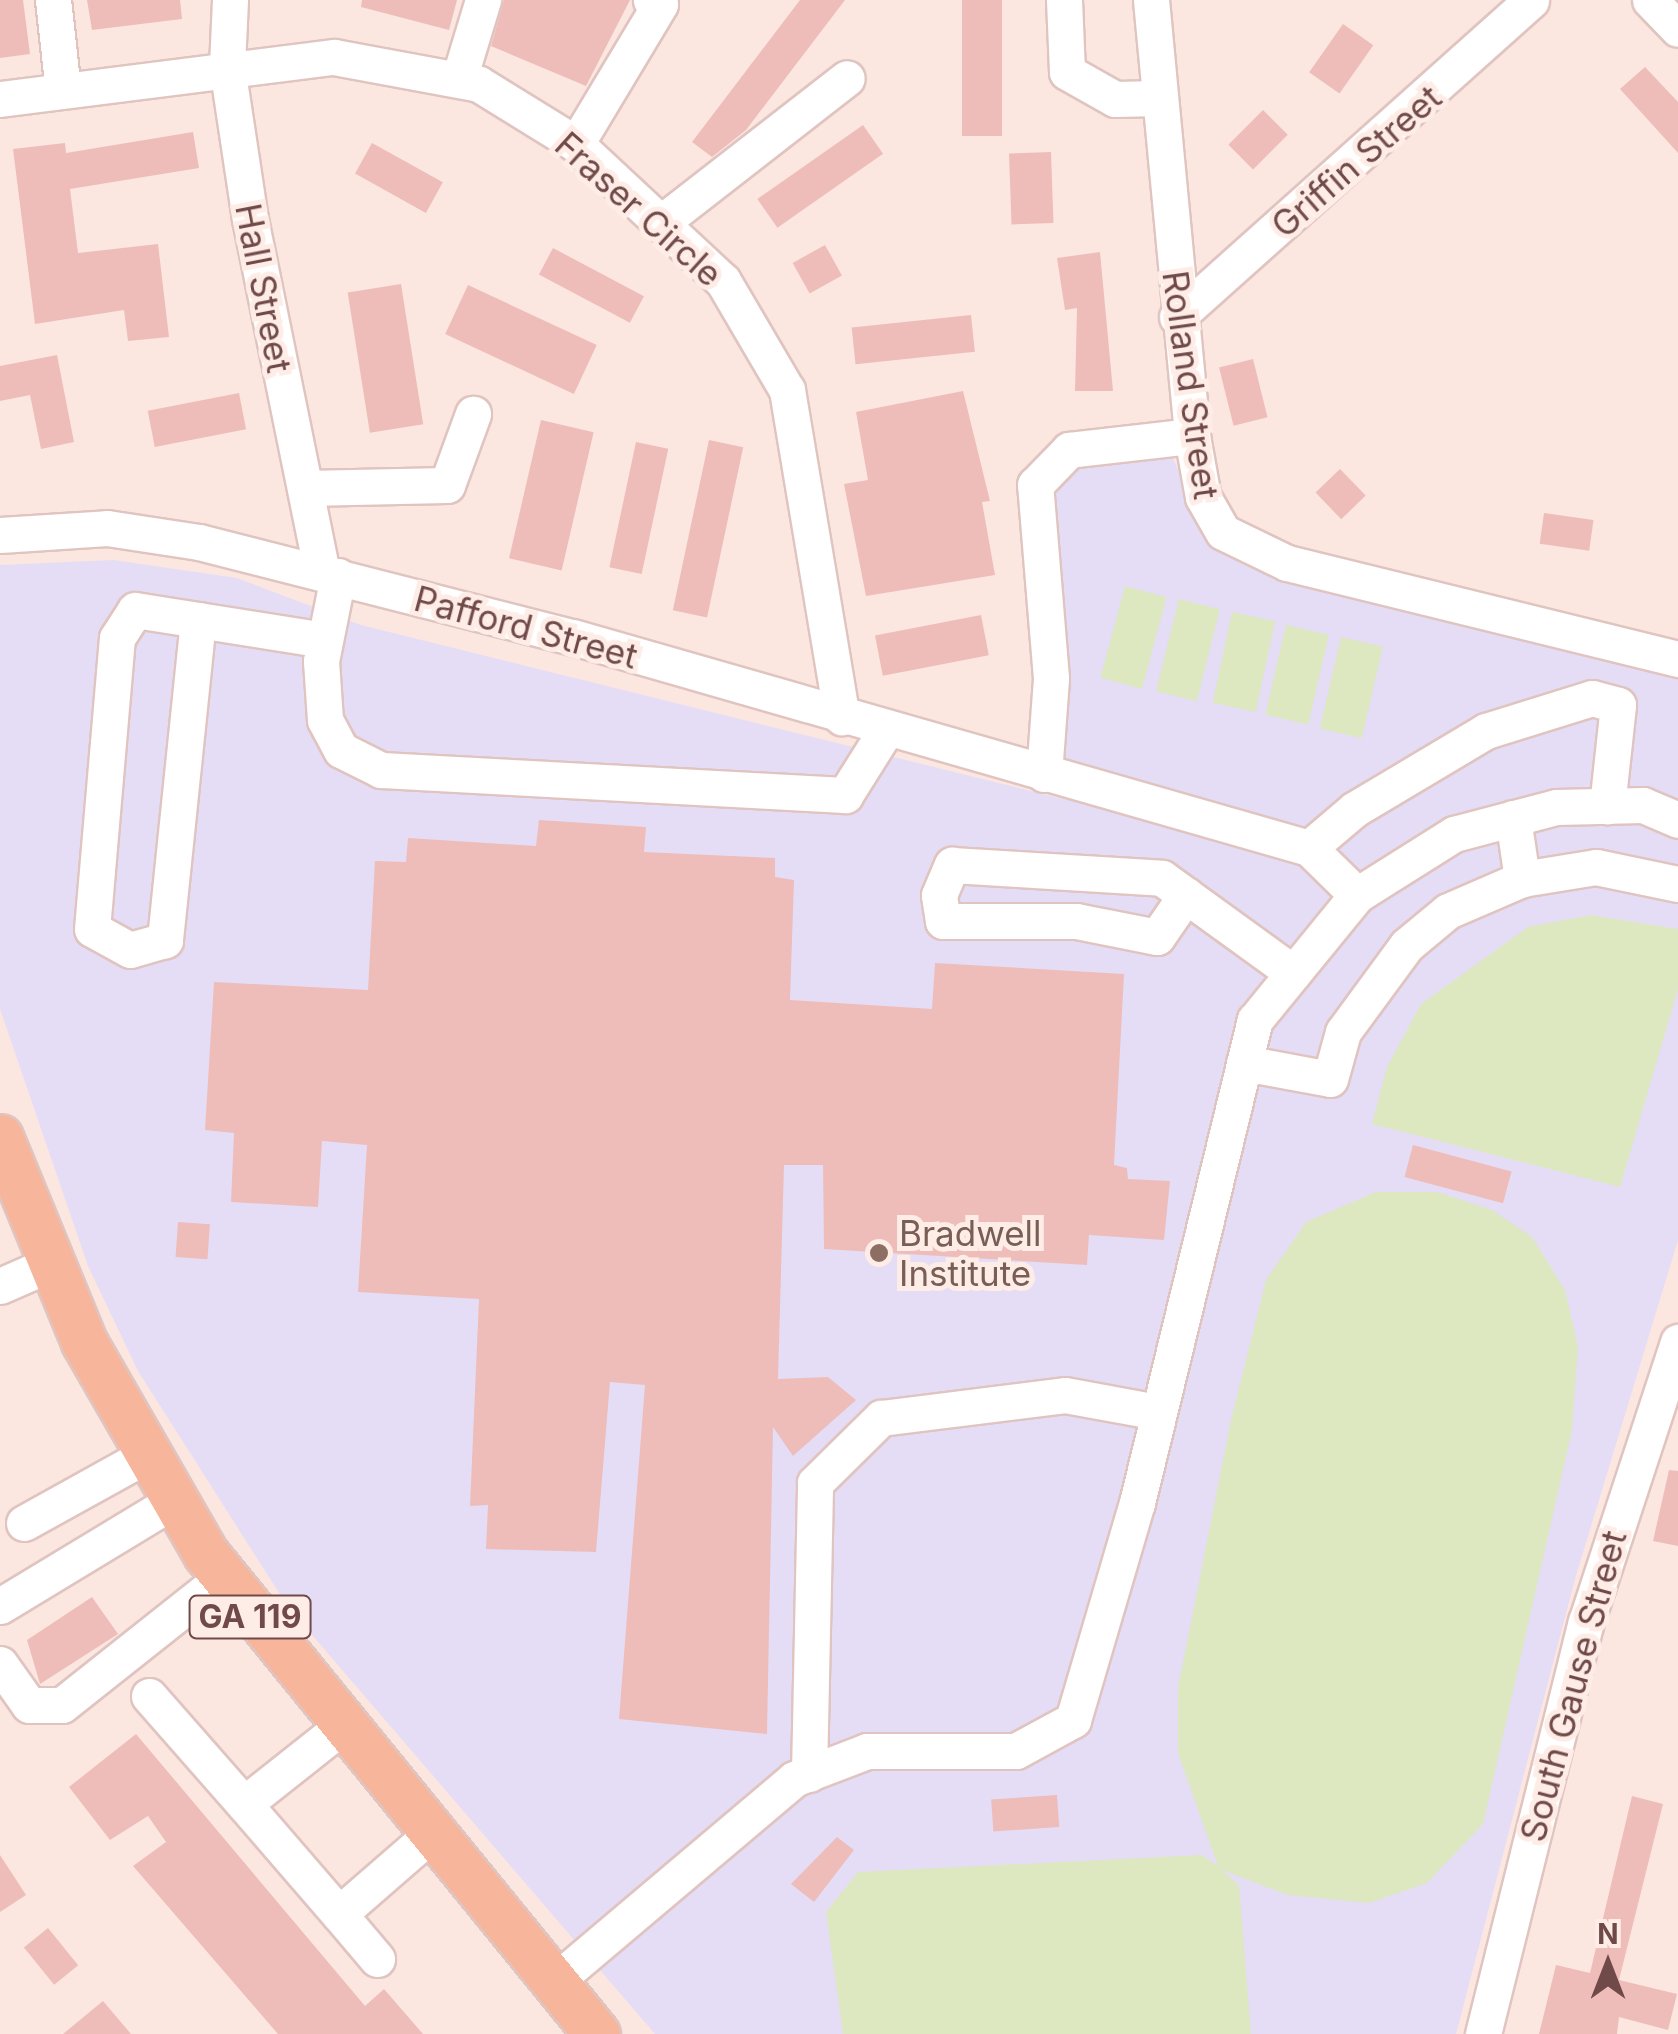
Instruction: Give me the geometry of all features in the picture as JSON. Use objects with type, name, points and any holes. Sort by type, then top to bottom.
[{"type":"main road","name":"GA 119","points":[[0,1136],[50,1264],[145,1456],[222,1578],[340,1728],[598,2034]]},
{"type":"street","points":[[53,0],[63,90]]},
{"type":"street","name":"Hall Street","points":[[230,0],[227,67],[305,488],[330,574]]},
{"type":"street","points":[[459,79],[483,0]]},
{"type":"street","points":[[576,144],[660,4],[651,0]]},
{"type":"street","points":[[1064,0],[1067,72],[1114,99],[1159,98]]},
{"type":"street","name":"Rolland Street","points":[[1151,0],[1178,317],[1192,436],[1211,516],[1244,546],[1678,659]]},
{"type":"street","name":"Griffin Street","points":[[1178,317],[1530,0]]},
{"type":"street","points":[[1650,0],[1678,30]]},
{"type":"street","name":"Fraser Circle","points":[[0,98],[227,67],[334,58],[459,79],[576,144],[723,280],[786,390],[842,717]]},
{"type":"street","points":[[662,222],[847,78]]},
{"type":"street","points":[[305,488],[447,485],[474,414]]},
{"type":"street","points":[[1044,774],[1051,678],[1034,485],[1068,450],[1192,436]]},
{"type":"street","name":"Pafford Street","points":[[0,535],[107,528],[330,574],[1310,848]]},
{"type":"street","points":[[330,574],[325,720],[341,750],[381,770],[845,794],[886,730]]},
{"type":"street","points":[[198,620],[165,940],[130,950],[92,929],[117,638],[135,610],[325,640]]},
{"type":"street","points":[[1356,896],[1310,848],[1355,810],[1486,732],[1564,702],[1618,705],[1607,806]]},
{"type":"street","points":[[554,1982],[808,1774],[867,1751],[1016,1751],[1074,1720],[1158,1412],[1255,1020],[1356,896],[1454,834],[1513,818],[1607,806],[1643,805],[1678,820]]},
{"type":"street","points":[[1513,818],[1522,879]]},
{"type":"street","points":[[1186,896],[1157,936],[1076,921],[942,921],[939,895],[952,865],[1100,868],[1162,878],[1293,974]]},
{"type":"street","points":[[1244,1063],[1330,1079],[1343,1032],[1407,945],[1448,911],[1522,879],[1596,867],[1678,884]]},
{"type":"street","points":[[0,1286],[50,1264]]},
{"type":"street","name":"South Gause Street","points":[[1483,2034],[1586,1622],[1678,1342]]},
{"type":"street","points":[[808,1774],[815,1484],[881,1418],[1065,1395],[1158,1412]]},
{"type":"street","points":[[24,1523],[145,1456]]},
{"type":"street","points":[[0,1606],[172,1502]]},
{"type":"street","points":[[0,1664],[29,1705],[62,1705],[222,1578]]},
{"type":"street","points":[[149,1696],[376,1960]]},
{"type":"street","points":[[244,1804],[340,1728]]},
{"type":"street","points":[[339,1914],[430,1836]]},
{"type":"shaded area","name":"Bradwell Institute","points":[[1171,453],[1204,532],[1257,569],[1678,678],[1678,1240],[1575,1579],[1456,2034],[655,2034],[288,1607],[138,1371],[88,1266],[0,1009],[0,565],[113,560],[237,578],[361,625],[1067,800],[1049,487],[1070,465]]},
{"type":"green space","points":[[1125,586],[1167,597],[1142,689],[1100,678]]},
{"type":"green space","points":[[1179,599],[1220,609],[1197,701],[1156,691]]},
{"type":"green space","points":[[1232,612],[1275,621],[1256,712],[1213,703]]},
{"type":"green space","points":[[1286,625],[1329,635],[1308,725],[1265,715]]},
{"type":"green space","points":[[1341,637],[1383,647],[1362,738],[1320,729]]},
{"type":"green space","points":[[1591,915],[1678,929],[1678,989],[1620,1187],[1372,1124],[1387,1067],[1421,1004],[1528,927]]},
{"type":"green space","points":[[1376,1192],[1437,1192],[1492,1210],[1532,1237],[1565,1290],[1578,1347],[1572,1430],[1483,1824],[1427,1883],[1369,1903],[1288,1895],[1222,1870],[1239,1885],[1251,2034],[843,2034],[826,1912],[858,1872],[1202,1855],[1218,1866],[1178,1753],[1178,1688],[1231,1420],[1266,1280],[1306,1222]]},
{"type":"building","points":[[0,0],[23,0],[30,54],[0,58]]},
{"type":"building","points":[[87,0],[180,0],[182,19],[92,30]]},
{"type":"building","points":[[362,0],[457,0],[449,30],[361,7]]},
{"type":"building","points":[[504,0],[630,0],[586,86],[491,46]]},
{"type":"building","points":[[800,0],[845,0],[746,130],[712,157],[692,142]]},
{"type":"building","points":[[962,0],[1002,0],[1002,136],[962,136]]},
{"type":"building","points":[[1343,24],[1373,45],[1339,94],[1309,72]]},
{"type":"building","points":[[1645,67],[1678,102],[1678,153],[1620,89]]},
{"type":"building","points":[[1263,110],[1288,135],[1253,169],[1228,145]]},
{"type":"building","points":[[863,125],[883,154],[777,228],[757,199]]},
{"type":"building","points":[[193,132],[199,168],[70,189],[78,253],[158,244],[169,337],[128,341],[124,310],[35,324],[13,149],[65,143],[66,153]]},
{"type":"building","points":[[372,143],[443,182],[426,213],[355,174]]},
{"type":"building","points":[[1051,152],[1053,223],[1012,224],[1009,153]]},
{"type":"building","points":[[825,245],[842,276],[810,294],[793,263]]},
{"type":"building","points":[[553,248],[644,296],[630,323],[539,274]]},
{"type":"building","points":[[1100,252],[1113,391],[1075,391],[1077,308],[1065,310],[1057,258]]},
{"type":"building","points":[[401,284],[423,424],[370,433],[348,292]]},
{"type":"building","points":[[468,285],[597,345],[574,394],[445,334]]},
{"type":"building","points":[[971,315],[975,352],[856,364],[852,328]]},
{"type":"building","points":[[57,355],[74,442],[41,449],[30,395],[0,401],[0,366]]},
{"type":"building","points":[[1253,359],[1268,417],[1234,426],[1219,367]]},
{"type":"building","points":[[963,391],[990,501],[982,502],[995,575],[866,596],[844,484],[868,480],[856,412]]},
{"type":"building","points":[[239,393],[246,429],[155,447],[148,411]]},
{"type":"building","points":[[541,420],[594,432],[562,571],[509,558]]},
{"type":"building","points":[[709,440],[743,447],[707,617],[673,610]]},
{"type":"building","points":[[636,442],[668,449],[642,574],[609,567]]},
{"type":"building","points":[[1340,469],[1366,496],[1341,519],[1316,493]]},
{"type":"building","points":[[1544,513],[1594,520],[1589,551],[1540,544]]},
{"type":"building","points":[[981,615],[989,655],[883,676],[875,636]]},
{"type":"building","name":"Bradwell Institute","points":[[539,820],[646,827],[644,852],[775,858],[775,877],[794,880],[790,1000],[932,1009],[935,963],[1124,974],[1114,1165],[1127,1168],[1128,1179],[1170,1181],[1164,1240],[1089,1235],[1087,1265],[824,1249],[823,1165],[784,1165],[778,1379],[828,1377],[856,1400],[793,1456],[773,1427],[767,1734],[619,1719],[645,1385],[610,1382],[596,1552],[486,1549],[488,1505],[470,1506],[479,1299],[358,1292],[367,1145],[322,1141],[318,1207],[231,1202],[234,1133],[205,1130],[214,982],[368,990],[375,861],[406,862],[408,838],[536,846]]},
{"type":"building","points":[[1413,1145],[1512,1171],[1503,1203],[1404,1177]]},
{"type":"building","points":[[178,1222],[210,1224],[207,1259],[176,1257]]},
{"type":"building","points":[[1669,1470],[1678,1471],[1678,1546],[1653,1541]]},
{"type":"building","points":[[92,1597],[118,1634],[40,1684],[27,1640]]},
{"type":"building","points":[[136,1734],[365,2006],[384,1989],[423,2034],[278,2034],[133,1866],[166,1842],[148,1816],[110,1840],[69,1787]]},
{"type":"building","points":[[1057,1795],[1059,1827],[993,1832],[991,1800]]},
{"type":"building","points":[[1632,1796],[1663,1804],[1619,1980],[1677,1994],[1668,2030],[1619,2017],[1617,2034],[1539,2034],[1556,1965],[1590,1973]]},
{"type":"building","points":[[837,1837],[854,1850],[814,1902],[791,1884]]},
{"type":"building","points":[[0,1855],[26,1895],[0,1912]]},
{"type":"building","points":[[48,1928],[78,1965],[54,1985],[24,1948]]},
{"type":"building","points":[[103,2001],[131,2034],[63,2034]]},
{"type":"place","name":"Bradwell Institute","points":[[879,1253]]}]
